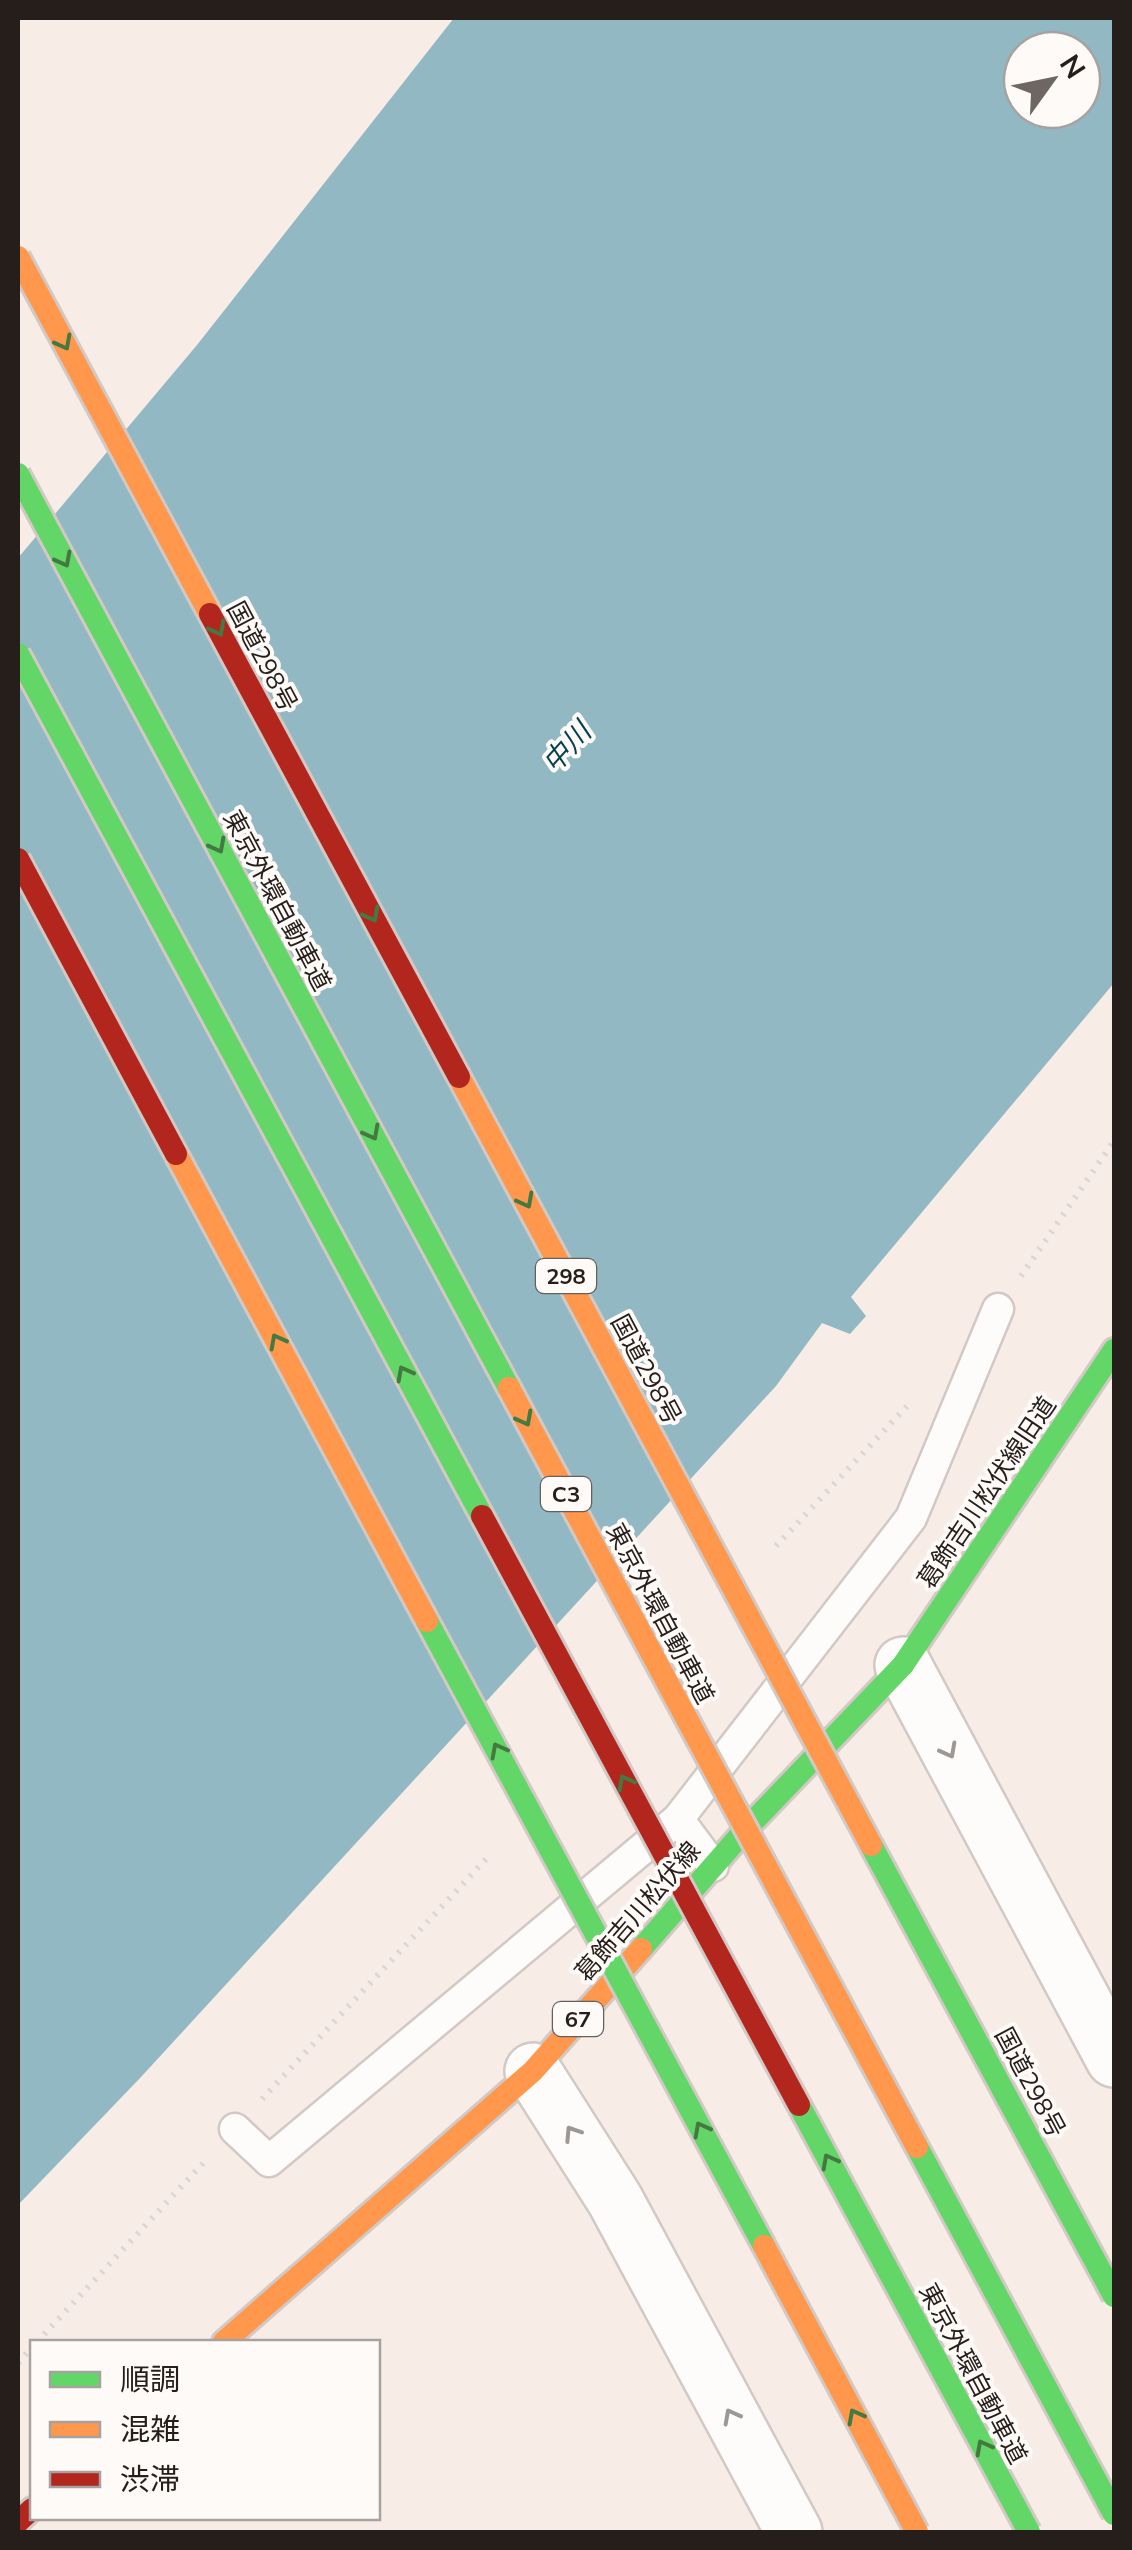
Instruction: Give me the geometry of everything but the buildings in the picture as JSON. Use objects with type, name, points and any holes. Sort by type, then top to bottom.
[{"type":"main road","name":"国道298号","points":[[18,257],[1114,2296]]},
{"type":"main road","name":"東京外環自動車道","points":[[18,474],[1114,2514]]},
{"type":"main road","name":"東京外環自動車道","points":[[18,654],[1029,2532]]},
{"type":"main road","points":[[18,859],[917,2532]]},
{"type":"main road","name":"葛飾吉川松伏線旧道","points":[[903,1664],[1114,1350]]},
{"type":"main road","name":"葛飾吉川松伏線","points":[[226,2340],[533,2071],[713,1866],[903,1664]]},
{"type":"street","points":[[903,1664],[1114,2059]]},
{"type":"street","points":[[533,2071],[615,2200],[794,2532]]},
{"type":"lane","points":[[234,2129],[269,2161],[678,1819],[912,1518],[998,1309]]},
{"type":"lane","points":[[678,1819],[713,1866]]},
{"type":"water","name":"中川","points":[[454,18],[1114,18],[1114,983],[851,1297],[866,1316],[850,1334],[822,1323],[776,1386],[141,2077],[18,2205],[18,558],[197,345]]},
{"type":"traffic: fast","points":[[18,474],[509,1388]]},
{"type":"traffic: fast","points":[[18,654],[482,1516]]},
{"type":"traffic: fast","points":[[903,1665],[1114,1350]]},
{"type":"traffic: fast","points":[[427,1621],[764,2246]]},
{"type":"traffic: fast","points":[[641,1949],[745,1830],[903,1665]]},
{"type":"traffic: fast","points":[[871,1845],[1114,2296]]},
{"type":"traffic: fast","points":[[799,2105],[1029,2532]]},
{"type":"traffic: fast","points":[[917,2147],[1114,2514]]},
{"type":"traffic: slow","points":[[18,257],[210,614]]},
{"type":"traffic: slow","points":[[459,1077],[871,1845]]},
{"type":"traffic: slow","points":[[176,1154],[427,1621]]},
{"type":"traffic: slow","points":[[509,1388],[917,2147]]},
{"type":"traffic: slow","points":[[226,2340],[533,2071],[641,1949]]},
{"type":"traffic: slow","points":[[764,2246],[917,2532]]},
{"type":"traffic: jam","points":[[210,614],[459,1077]]},
{"type":"traffic: jam","points":[[18,859],[176,1154]]},
{"type":"traffic: jam","points":[[482,1516],[799,2105]]},
{"type":"traffic: jam","points":[[18,2522],[30,2511]]}]
